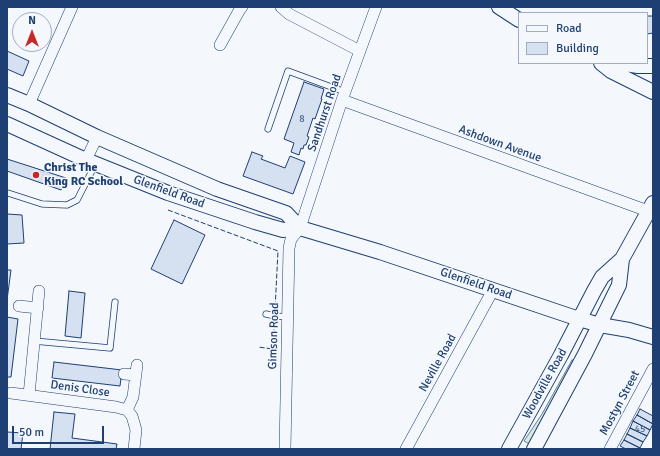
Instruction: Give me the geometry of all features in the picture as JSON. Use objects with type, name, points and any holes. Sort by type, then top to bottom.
[{"type":"street","points":[[29,104],[72,7]]},
{"type":"street","points":[[220,45],[242,7]]},
{"type":"street","points":[[281,7],[289,14],[360,51]]},
{"type":"street","name":"Sandhurst Road","points":[[300,228],[344,96],[376,7]]},
{"type":"street","points":[[499,7],[518,19]]},
{"type":"street","points":[[602,64],[611,71],[649,90],[653,66],[625,64]]},
{"type":"street","name":"Glenfield Road","points":[[7,95],[97,137],[217,189],[286,213],[300,228]]},
{"type":"street","name":"Ashdown Avenue","points":[[344,96],[651,207]]},
{"type":"street","name":"Glenfield Road","points":[[7,124],[91,162],[168,193],[254,222],[283,230],[300,228],[380,252],[579,319],[653,336]]},
{"type":"street","points":[[91,162],[97,137]]},
{"type":"street","points":[[622,259],[651,207]]},
{"type":"street","name":"Gimson Road","points":[[284,449],[289,248],[291,239],[300,228]]},
{"type":"street","name":"Woodville Road","points":[[512,448],[602,277],[622,259]]},
{"type":"street","name":"Woodville Road","points":[[534,449],[600,325],[619,285],[622,259]]},
{"type":"street","name":"Neville Road","points":[[406,449],[493,290]]},
{"type":"street","points":[[29,396],[39,291]]},
{"type":"street","points":[[19,306],[38,308]]},
{"type":"street","points":[[124,374],[137,370],[133,397],[128,410],[132,416],[136,430],[134,449]]},
{"type":"street","name":"Mostyn Street","points":[[610,449],[653,370]]},
{"type":"street","name":"Denis Close","points":[[9,392],[128,410]]},
{"type":"lane","points":[[268,129],[288,72],[344,96]]},
{"type":"lane","points":[[8,193],[42,204],[67,204],[77,200],[91,162]]},
{"type":"lane","points":[[34,341],[110,348],[115,302]]},
{"type":"lane","points":[[266,314],[288,317]]},
{"type":"shaded area","points":[[572,360],[576,362],[531,445],[524,441],[542,414]]},
{"type":"building","points":[[648,16],[653,16],[653,33],[648,34]]},
{"type":"building","points":[[7,51],[29,61],[23,76],[7,69]]},
{"type":"building","points":[[304,82],[324,89],[315,119],[313,118],[307,136],[309,137],[306,145],[304,145],[303,149],[301,148],[299,155],[291,152],[294,143],[284,139]]},
{"type":"building","points":[[252,152],[263,156],[261,159],[285,168],[290,156],[305,162],[293,194],[243,176]]},
{"type":"building","name":"Christ The King RC School","points":[[7,159],[66,178],[61,190],[7,171]]},
{"type":"building","name":"Christ The King RC School","points":[[7,214],[22,215],[24,243],[7,244]]},
{"type":"building","points":[[174,220],[205,235],[182,284],[151,269]]},
{"type":"building","points":[[7,270],[11,270],[7,300]]},
{"type":"building","points":[[69,291],[85,293],[81,338],[65,336]]},
{"type":"building","points":[[7,317],[18,319],[11,377],[7,377]]},
{"type":"building","points":[[54,362],[122,370],[120,386],[52,378]]},
{"type":"building","points":[[640,409],[653,416],[653,424],[637,415]]},
{"type":"building","points":[[54,412],[75,414],[72,438],[117,444],[116,449],[50,449]]},
{"type":"building","points":[[637,415],[653,424],[650,430],[633,421]]},
{"type":"building","points":[[633,421],[650,430],[647,436],[630,428]]},
{"type":"building","points":[[630,428],[647,436],[643,442],[627,434]]},
{"type":"building","points":[[7,432],[23,433],[21,449],[7,449]]},
{"type":"building","points":[[627,434],[643,442],[640,448],[624,440]]},
{"type":"building","points":[[624,440],[640,449],[626,449],[620,446]]},
{"type":"fence","points":[[168,210],[278,251],[273,349],[258,347]]},
{"type":"place","name":"Christ The King RC School","points":[[36,175]]}]
